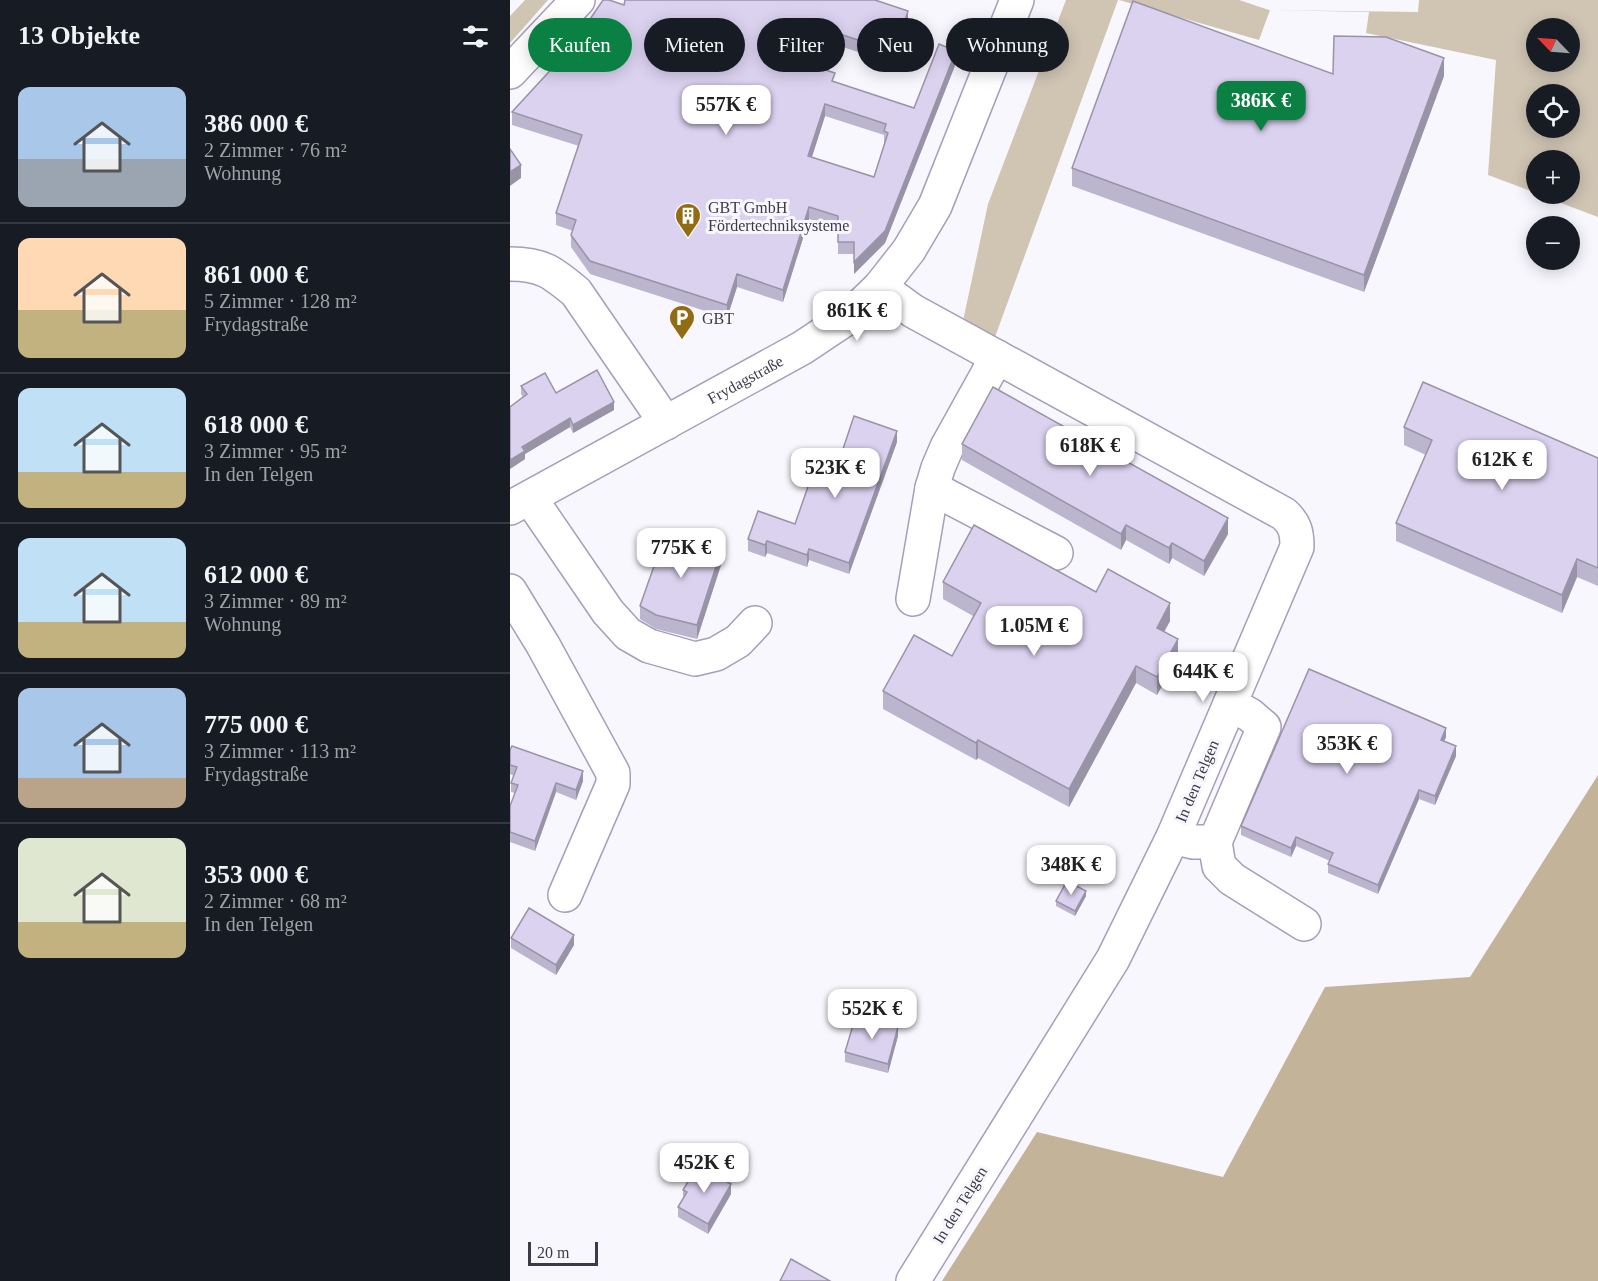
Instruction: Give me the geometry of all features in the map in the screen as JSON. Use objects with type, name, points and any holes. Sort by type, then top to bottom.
[{"type":"street","points":[[510,72],[578,0]]},
{"type":"street","name":"Frydagstraße","points":[[520,503],[802,348],[850,316],[879,287],[909,250],[935,206],[1017,0]]},
{"type":"street","points":[[510,264],[531,264],[557,276],[576,292],[666,423]]},
{"type":"street","name":"In den Telgen","points":[[879,287],[913,311],[1284,514],[1293,523],[1297,534],[1297,547],[1173,837],[1113,959],[913,1281]]},
{"type":"street","points":[[913,599],[932,488],[947,447],[997,357]]},
{"type":"street","points":[[932,488],[1056,553]]},
{"type":"street","points":[[520,503],[608,612],[628,634],[649,646],[695,659],[716,654],[738,640],[755,623]]},
{"type":"street","points":[[510,591],[564,684],[614,778],[565,895]]},
{"type":"street","points":[[1230,704],[1250,715],[1264,727],[1215,842],[1220,866],[1232,879],[1304,924]]},
{"type":"street","points":[[1173,837],[1193,842],[1215,842]]},
{"type":"shaded area","points":[[525,0],[548,0],[532,18],[528,18],[528,23],[510,43],[510,16]]},
{"type":"shaded area","points":[[1066,0],[1118,0],[995,337],[963,321],[988,204],[1038,72],[1069,72],[1069,18],[1059,18]]},
{"type":"shaded area","points":[[1119,0],[1239,0],[1270,10],[1259,40]]},
{"type":"shaded area","points":[[1419,0],[1598,0],[1598,217],[1564,204],[1580,204],[1580,150],[1526,150],[1526,189],[1488,175],[1496,60],[1366,33],[1369,12],[1272,10],[1418,12]]},
{"type":"shaded area","points":[[1598,775],[1598,1281],[942,1281],[1037,1132],[1223,1177],[1325,987],[1470,977]]},
{"type":"building","points":[[603,0],[624,5],[625,0],[875,0],[908,11],[906,18],[857,18],[857,40],[845,36],[845,18],[757,18],[757,72],[832,72],[835,73],[832,81],[914,108],[928,72],[934,72],[934,57],[939,44],[946,47],[948,72],[885,231],[854,262],[854,242],[838,242],[838,216],[809,207],[783,290],[737,274],[727,305],[590,261],[571,235],[576,220],[556,213],[582,135],[512,112],[549,72],[632,72],[632,18],[591,18]],"holes":[[[825,104],[886,124],[884,131],[888,133],[874,177],[808,156]]]},
{"type":"building","points":[[1133,1],[1333,74],[1334,36],[1386,37],[1444,58],[1364,275],[1072,168]]},
{"type":"building","points":[[510,149],[521,165],[510,172]]},
{"type":"building","points":[[597,370],[614,402],[573,425],[570,418],[522,447],[525,451],[510,460],[510,407],[527,394],[521,386],[545,373],[556,393]]},
{"type":"building","points":[[1423,382],[1598,458],[1598,568],[1577,559],[1562,595],[1396,523],[1432,440],[1404,427]]},
{"type":"building","points":[[993,387],[1228,518],[1204,561],[1172,543],[1169,548],[1126,525],[1121,534],[962,444]]},
{"type":"building","points":[[854,416],[897,431],[849,563],[809,549],[807,555],[767,541],[765,545],[748,539],[758,511],[795,524],[811,478],[831,485]]},
{"type":"building","points":[[974,525],[1096,592],[1108,569],[1170,603],[1157,628],[1178,639],[1157,677],[1136,666],[1069,789],[978,740],[976,743],[883,691],[914,635],[952,656],[981,603],[943,582]]},
{"type":"building","points":[[666,532],[721,551],[697,625],[656,615],[640,606]]},
{"type":"building","points":[[1309,669],[1446,728],[1441,740],[1456,746],[1435,796],[1419,790],[1378,885],[1328,864],[1333,853],[1296,837],[1291,848],[1241,826]]},
{"type":"building","points":[[512,746],[583,771],[576,790],[556,783],[535,841],[510,832],[510,806],[518,785],[511,783],[517,767],[510,765]]},
{"type":"building","points":[[1067,881],[1086,891],[1075,911],[1056,901]]},
{"type":"building","points":[[529,908],[574,935],[556,965],[511,938]]},
{"type":"building","points":[[856,1015],[898,1027],[888,1064],[845,1052]]},
{"type":"building","points":[[698,1165],[731,1184],[708,1224],[678,1207],[687,1192],[683,1190]]},
{"type":"building","points":[[791,1259],[830,1281],[780,1281]]},
{"type":"place","name":"GBT GmbH Fördertechniksysteme","points":[[688,239]]},
{"type":"place","name":"GBT","points":[[682,341]]}]
